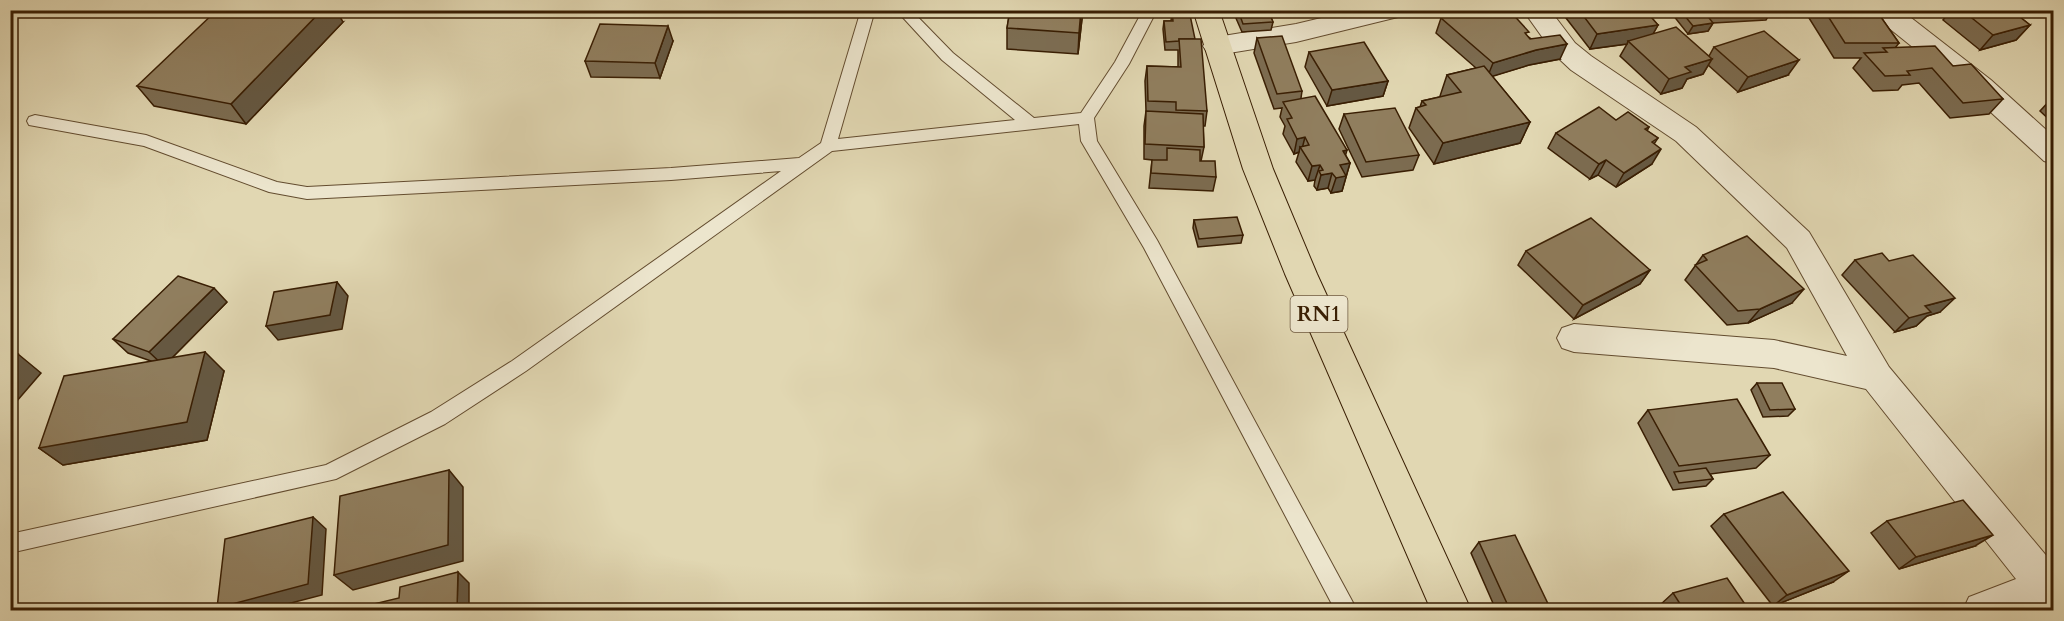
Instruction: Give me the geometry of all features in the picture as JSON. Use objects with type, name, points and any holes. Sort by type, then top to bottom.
[{"type":"highway","name":"RN1","points":[[1206,10],[1258,169],[1301,274],[1450,610]]},
{"type":"street","points":[[1217,46],[1296,33],[1393,10]]},
{"type":"street","points":[[1536,10],[1565,49],[1581,63],[1686,134],[1798,240],[1877,377],[1895,402],[2049,584],[1983,610]]},
{"type":"street","points":[[1883,10],[1981,87],[2054,154]]},
{"type":"street","points":[[1574,338],[1774,354],[1877,377]]},
{"type":"lane","points":[[828,146],[868,10]]},
{"type":"lane","points":[[903,10],[981,86],[1031,124]]},
{"type":"lane","points":[[1150,10],[1121,64],[1086,118],[1089,141],[1156,255],[1346,610]]},
{"type":"lane","points":[[10,544],[329,473],[366,456],[438,418],[519,366],[828,146],[1086,118]]},
{"type":"lane","points":[[35,121],[146,141],[275,188],[308,193],[671,174],[802,164]]},
{"type":"building","points":[[217,10],[322,10],[231,104],[137,86]]},
{"type":"building","points":[[1010,10],[1081,10],[1079,33],[1007,28]]},
{"type":"building","points":[[1172,10],[1189,10],[1195,39],[1166,42],[1164,21],[1173,21]]},
{"type":"building","points":[[1238,10],[1268,10],[1273,22],[1243,24]]},
{"type":"building","points":[[1467,10],[1509,10],[1529,32],[1525,33],[1530,39],[1560,35],[1567,44],[1536,50],[1493,63],[1441,18]]},
{"type":"building","points":[[1579,10],[1645,10],[1658,25],[1597,34]]},
{"type":"building","points":[[1680,10],[1703,10],[1713,23],[1693,26]]},
{"type":"building","points":[[1824,10],[1876,10],[1899,43],[1845,43]]},
{"type":"building","points":[[1962,10],[2011,10],[2030,25],[1993,35]]},
{"type":"building","points":[[600,24],[668,26],[655,63],[585,61]]},
{"type":"building","points":[[1676,27],[1712,59],[1685,67],[1691,72],[1669,79],[1628,41]]},
{"type":"building","points":[[1764,31],[1799,60],[1748,77],[1714,47]]},
{"type":"building","points":[[1282,36],[1302,91],[1277,94],[1257,38]]},
{"type":"building","points":[[1179,39],[1201,39],[1207,111],[1176,110],[1176,102],[1148,101],[1147,66],[1181,67]]},
{"type":"building","points":[[1364,42],[1388,81],[1332,90],[1309,52]]},
{"type":"building","points":[[1935,46],[1953,66],[1971,64],[2003,99],[1963,103],[1932,68],[1907,71],[1910,75],[1885,76],[1864,53],[1887,52],[1883,48]]},
{"type":"building","points":[[1484,66],[1530,122],[1443,143],[1416,108],[1426,105],[1422,101],[1461,92],[1447,75]]},
{"type":"building","points":[[1315,96],[1347,150],[1343,151],[1350,163],[1340,165],[1346,176],[1336,178],[1332,173],[1321,175],[1319,171],[1323,170],[1320,165],[1312,166],[1300,147],[1309,145],[1305,137],[1297,139],[1287,119],[1292,118],[1283,102]]},
{"type":"building","points":[[1599,107],[1616,120],[1628,112],[1649,127],[1645,129],[1658,138],[1652,142],[1661,149],[1624,173],[1606,160],[1599,164],[1556,133]]},
{"type":"building","points":[[1395,108],[1419,155],[1366,162],[1344,114]]},
{"type":"building","points":[[1146,111],[1203,114],[1204,147],[1145,144]]},
{"type":"building","points":[[1167,148],[1200,150],[1200,161],[1215,161],[1216,177],[1151,173],[1152,160],[1167,160]]},
{"type":"building","points":[[1237,217],[1243,235],[1199,239],[1194,220]]},
{"type":"building","points":[[1591,218],[1650,270],[1583,305],[1526,251]]},
{"type":"building","points":[[1747,236],[1804,289],[1760,309],[1738,311],[1695,265],[1707,260],[1703,255]]},
{"type":"building","points":[[1882,253],[1889,261],[1913,255],[1955,298],[1925,306],[1931,312],[1909,318],[1855,260]]},
{"type":"building","points":[[178,276],[214,288],[149,352],[113,339]]},
{"type":"building","points":[[337,282],[330,315],[266,326],[274,292]]},
{"type":"building","points":[[205,352],[187,422],[39,448],[64,376]]},
{"type":"building","points":[[10,353],[18,354],[10,363]]},
{"type":"building","points":[[1757,383],[1782,383],[1795,409],[1770,410]]},
{"type":"building","points":[[1737,399],[1770,455],[1679,466],[1648,410]]},
{"type":"building","points":[[1706,468],[1713,479],[1679,483],[1674,472]]},
{"type":"building","points":[[449,470],[448,545],[334,575],[340,496]]},
{"type":"building","points":[[1783,492],[1849,571],[1787,595],[1724,514]]},
{"type":"building","points":[[1963,500],[1993,535],[1916,557],[1887,521]]},
{"type":"building","points":[[313,517],[308,584],[217,608],[225,539]]},
{"type":"building","points":[[1515,535],[1551,610],[1510,610],[1479,542]]},
{"type":"building","points":[[458,572],[457,610],[349,610],[399,598],[400,587]]},
{"type":"building","points":[[1727,578],[1749,610],[1684,610],[1673,593]]}]
